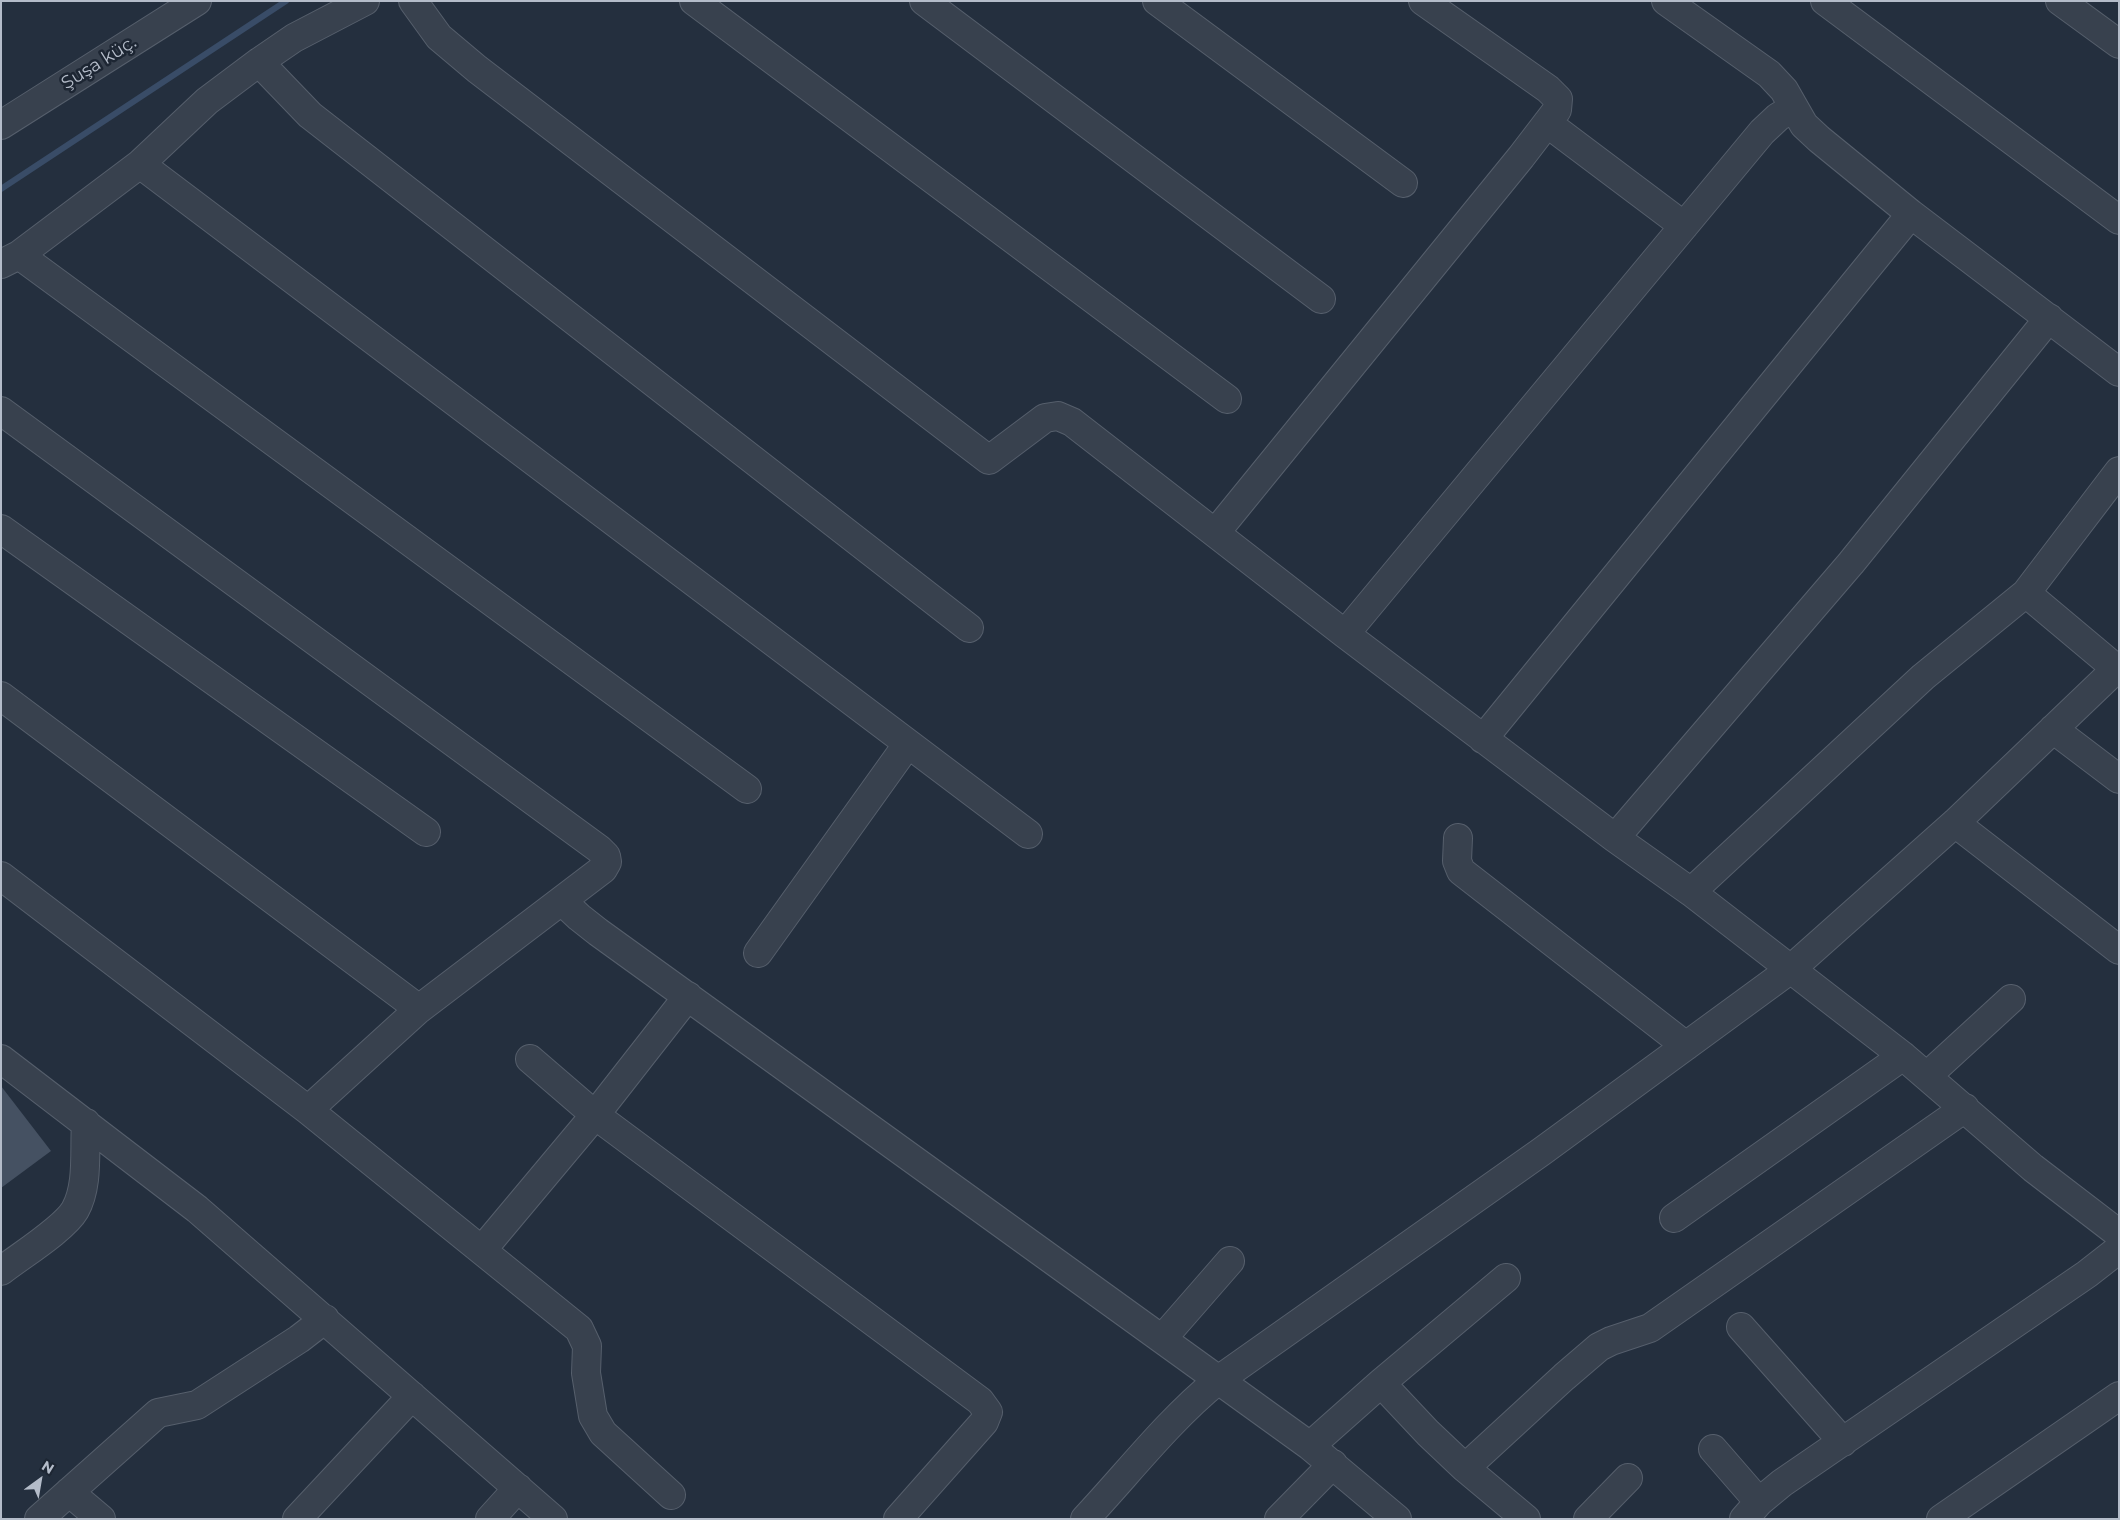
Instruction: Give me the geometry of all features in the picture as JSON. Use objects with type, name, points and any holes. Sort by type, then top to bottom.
[{"type":"street","name":"Şuşa küç.","points":[[1,125],[197,1]]},
{"type":"street","points":[[365,1],[294,38],[259,62],[207,101],[140,164],[10,260],[747,789]]},
{"type":"street","points":[[413,1],[439,37],[477,70],[990,460],[1045,418],[1058,416],[1072,422],[1216,532],[1344,634],[1615,838],[1691,892],[1791,969],[1903,1056],[2033,1168],[2119,1234]]},
{"type":"street","points":[[694,1],[1227,399]]},
{"type":"street","points":[[924,1],[1321,299]]},
{"type":"street","points":[[1157,1],[1403,183]]},
{"type":"street","points":[[1216,532],[1557,110],[1558,98],[1548,89],[1422,1]]},
{"type":"street","points":[[1666,1],[1769,74],[1784,90],[1804,125],[1819,139],[1911,214],[2119,372]]},
{"type":"street","points":[[1826,1],[2119,220]]},
{"type":"street","points":[[2060,1],[2119,44]]},
{"type":"street","points":[[259,62],[310,116],[969,628]]},
{"type":"street","points":[[1344,634],[1762,132],[1778,117],[1793,108]]},
{"type":"street","points":[[1547,123],[1684,226]]},
{"type":"street","points":[[140,164],[907,745],[1028,834]]},
{"type":"street","points":[[1483,739],[1911,214]]},
{"type":"street","points":[[1615,838],[1851,563],[2049,318]]},
{"type":"street","points":[[1,411],[600,849],[606,856],[607,862],[602,869],[419,1009],[308,1110]]},
{"type":"street","points":[[1691,892],[1923,677],[2026,593],[2119,471]]},
{"type":"street","points":[[1,528],[426,832]]},
{"type":"street","points":[[1085,1519],[1163,1430],[1217,1380],[1541,1152],[1791,969],[1955,823],[2118,670],[2026,593]]},
{"type":"street","points":[[1,696],[419,1009]]},
{"type":"street","points":[[2053,729],[2119,779]]},
{"type":"street","points":[[758,952],[907,745]]},
{"type":"street","points":[[1955,823],[2119,950]]},
{"type":"street","points":[[1458,838],[1457,861],[1461,871],[1686,1046]]},
{"type":"street","points":[[1,876],[308,1110],[579,1329],[587,1346],[586,1373],[593,1416],[603,1433],[671,1495]]},
{"type":"street","points":[[562,901],[579,918],[1310,1446],[1397,1519]]},
{"type":"street","points":[[482,1250],[595,1115],[688,996]]},
{"type":"street","points":[[1927,1076],[2011,999]]},
{"type":"street","points":[[1674,1218],[1903,1056]]},
{"type":"street","points":[[1,1059],[197,1209],[553,1519]]},
{"type":"street","points":[[530,1059],[595,1115],[980,1401],[988,1412],[984,1422],[898,1519]]},
{"type":"street","points":[[1465,1468],[1599,1347],[1611,1340],[1650,1328],[1965,1108]]},
{"type":"street","points":[[1,1270],[61,1225],[75,1210],[85,1166],[86,1123]]},
{"type":"street","points":[[1713,1449],[1752,1510],[1782,1484],[2087,1274],[2119,1248]]},
{"type":"street","points":[[1162,1339],[1230,1261]]},
{"type":"street","points":[[1310,1446],[1381,1383],[1506,1278]]},
{"type":"street","points":[[39,1519],[158,1413],[197,1405],[299,1339],[325,1319]]},
{"type":"street","points":[[1741,1327],[1844,1442]]},
{"type":"street","points":[[1381,1383],[1428,1433],[1465,1468],[1526,1519]]},
{"type":"street","points":[[297,1519],[412,1396]]},
{"type":"street","points":[[1941,1519],[2119,1396]]},
{"type":"street","points":[[1280,1519],[1333,1464]]},
{"type":"street","points":[[1588,1519],[1628,1478]]},
{"type":"street","points":[[490,1519],[518,1488]]},
{"type":"street","points":[[69,1492],[101,1519]]},
{"type":"building","points":[[1,1086],[51,1151],[1,1188]]},
{"type":"waterway","points":[[1,189],[286,1]]}]
